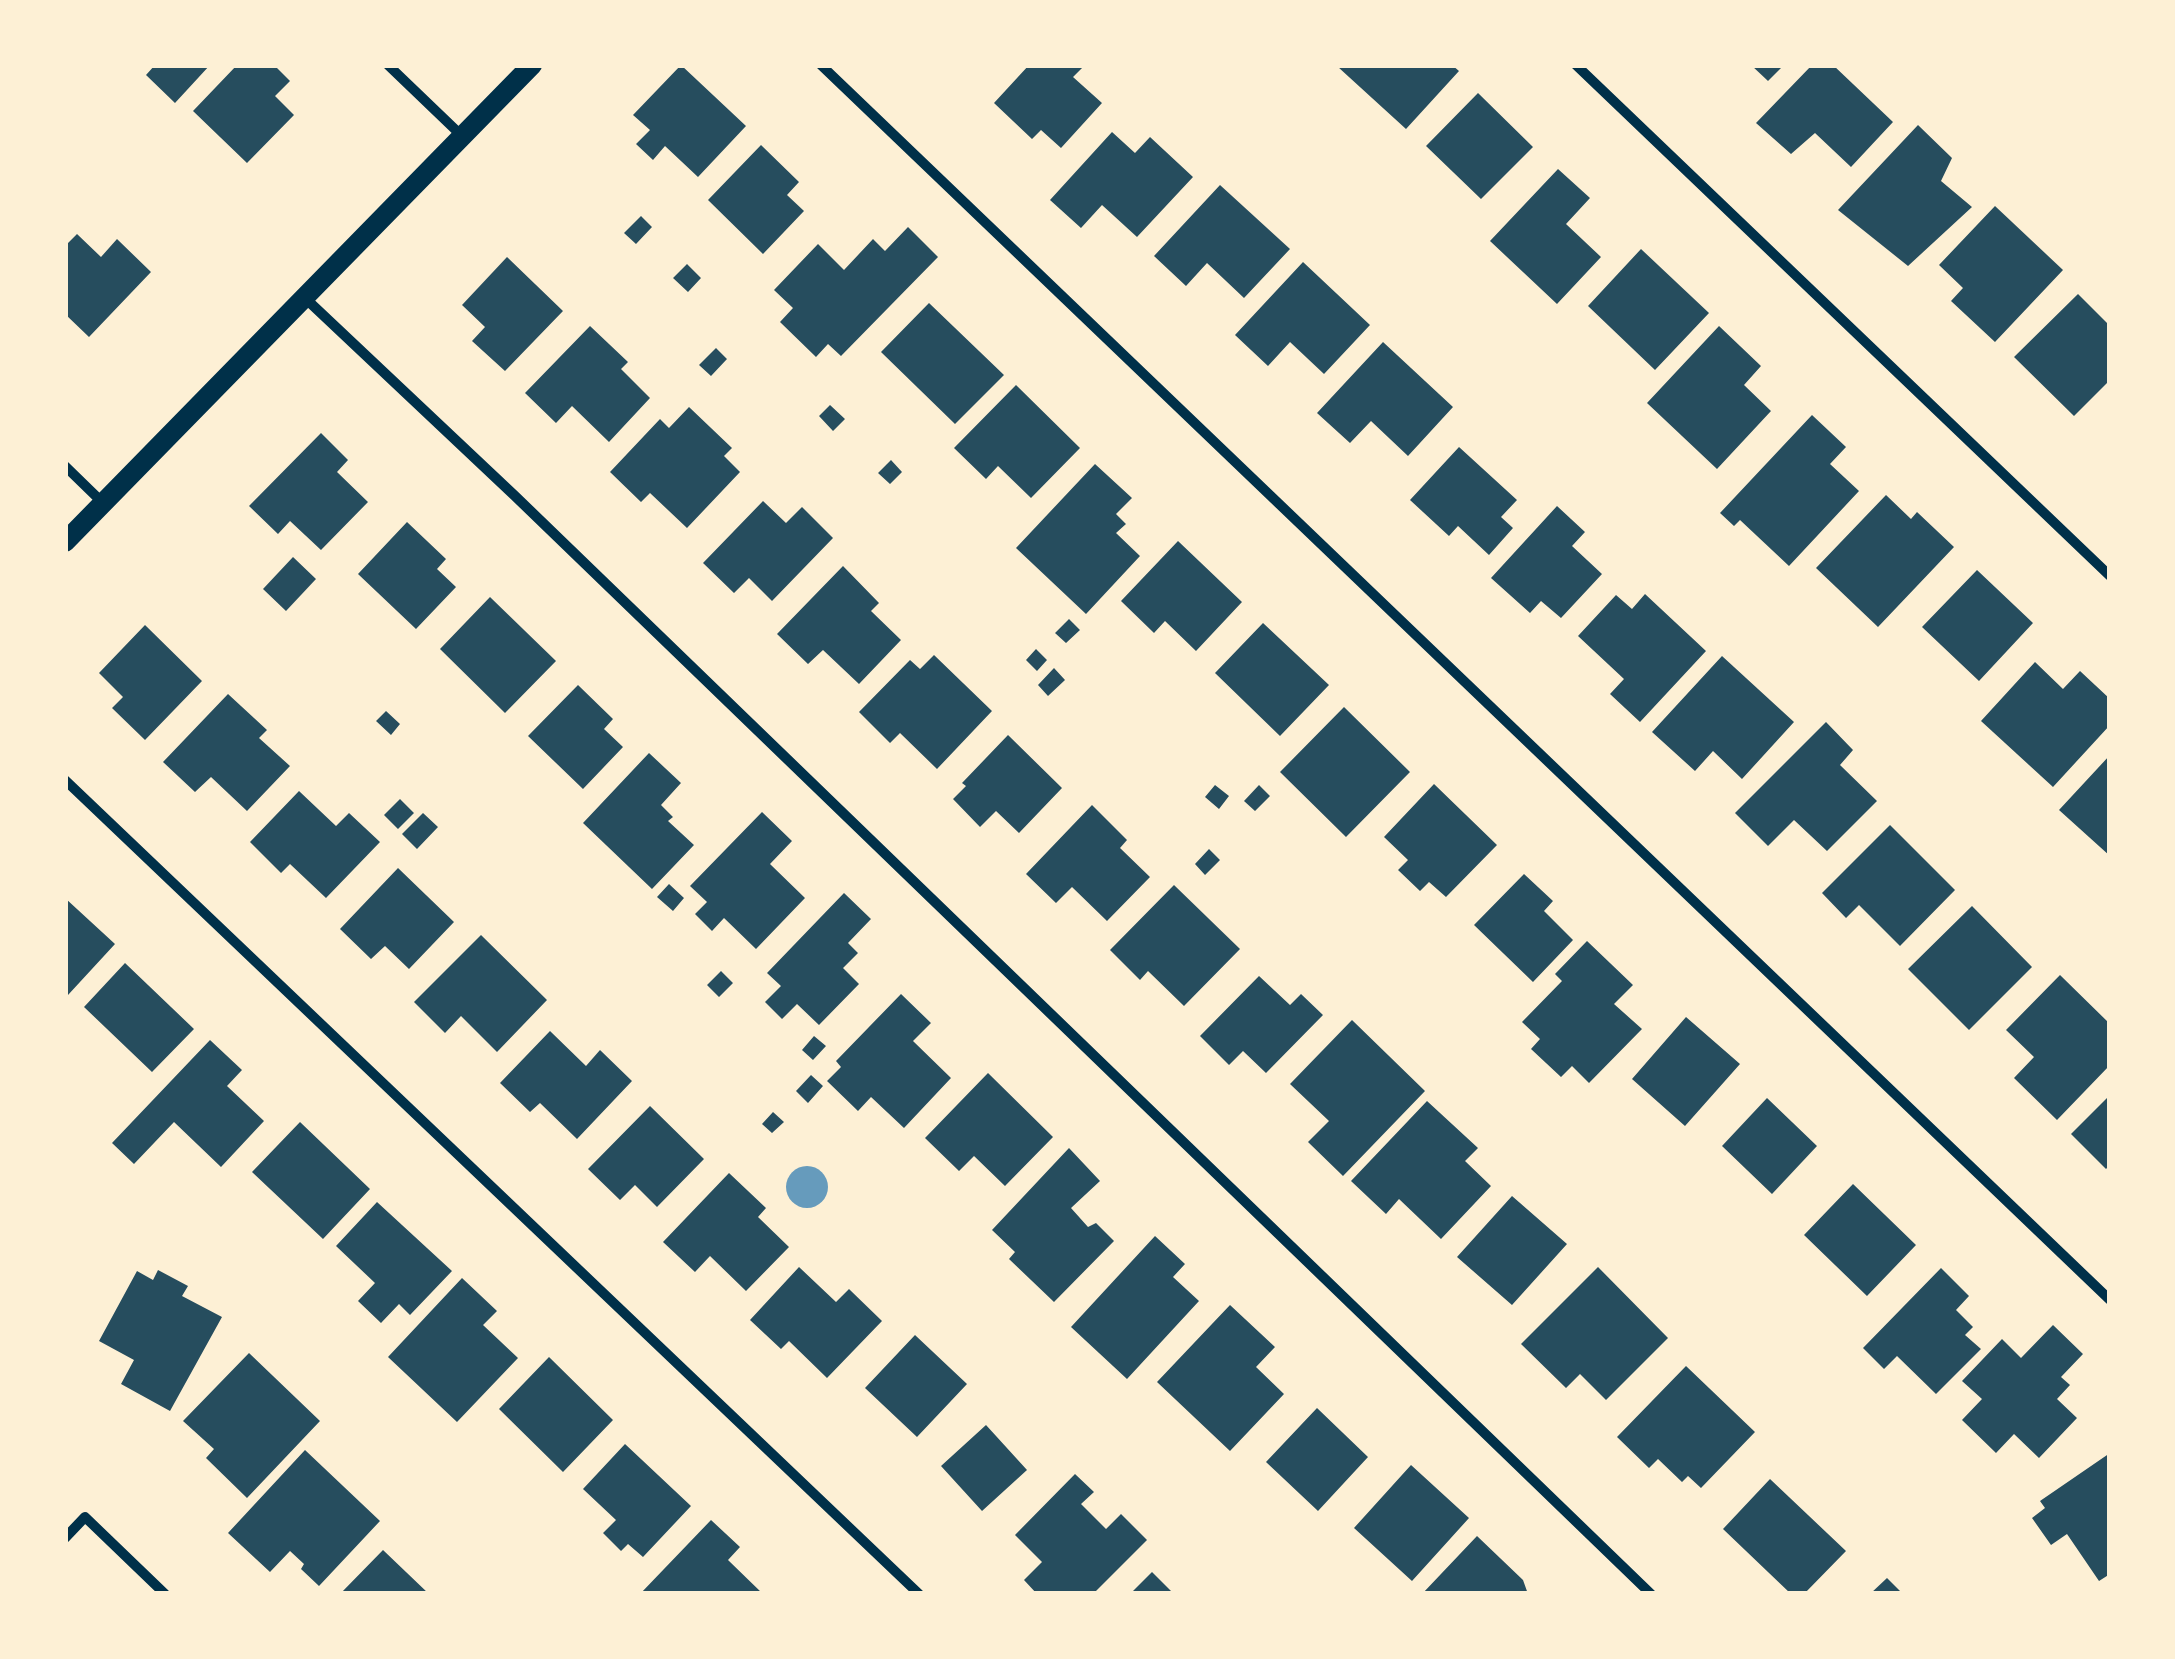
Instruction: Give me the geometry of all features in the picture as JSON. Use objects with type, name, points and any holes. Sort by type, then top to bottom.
[{"type":"main road","points":[[65,542],[532,65]]},
{"type":"street","points":[[388,65],[462,137]]},
{"type":"street","points":[[821,65],[2110,1300]]},
{"type":"street","points":[[1576,65],[2110,576]]},
{"type":"street","points":[[304,298],[515,496],[1651,1594]]},
{"type":"street","points":[[65,466],[104,503]]},
{"type":"street","points":[[65,780],[918,1594]]},
{"type":"street","points":[[65,1538],[85,1518],[165,1594]]},
{"type":"water","points":[[807,1166],[822,1172],[828,1187],[822,1202],[807,1208],[792,1202],[786,1187],[792,1172]]},
{"type":"building","points":[[155,65],[210,65],[175,103],[146,75]]},
{"type":"building","points":[[237,65],[274,65],[290,81],[275,96],[294,115],[247,163],[193,111]]},
{"type":"building","points":[[681,65],[746,126],[698,177],[665,146],[653,160],[636,144],[650,130],[633,115]]},
{"type":"building","points":[[1029,65],[1081,65],[1073,77],[1102,103],[1061,148],[1041,130],[1032,139],[994,103]]},
{"type":"building","points":[[1340,65],[1452,65],[1459,71],[1406,129]]},
{"type":"building","points":[[1751,65],[1784,65],[1768,81]]},
{"type":"building","points":[[1812,65],[1833,65],[1893,122],[1851,167],[1815,133],[1791,154],[1756,123]]},
{"type":"building","points":[[1478,93],[1533,147],[1481,199],[1426,146]]},
{"type":"building","points":[[1918,125],[1952,158],[1941,181],[1972,207],[1908,266],[1838,210]]},
{"type":"building","points":[[1112,132],[1135,153],[1150,137],[1193,177],[1137,237],[1102,205],[1081,228],[1050,200]]},
{"type":"building","points":[[761,145],[799,182],[787,195],[804,211],[763,254],[708,200]]},
{"type":"building","points":[[1558,169],[1590,198],[1566,224],[1601,257],[1557,304],[1490,241]]},
{"type":"building","points":[[1220,185],[1290,249],[1244,298],[1207,263],[1186,286],[1154,256]]},
{"type":"building","points":[[1995,206],[2063,270],[1995,342],[1951,301],[1963,288],[1939,265]]},
{"type":"building","points":[[641,216],[652,227],[636,244],[624,233]]},
{"type":"building","points":[[908,227],[938,257],[841,356],[828,344],[816,357],[780,322],[793,308],[774,290],[818,244],[844,270],[873,239],[885,251]]},
{"type":"building","points":[[77,234],[101,257],[117,239],[151,272],[89,337],[65,314],[65,246]]},
{"type":"building","points":[[1641,249],[1709,313],[1655,370],[1588,306]]},
{"type":"building","points":[[507,257],[563,311],[505,371],[472,341],[485,327],[462,305]]},
{"type":"building","points":[[1303,262],[1370,325],[1324,374],[1290,342],[1268,366],[1235,335]]},
{"type":"building","points":[[687,264],[701,278],[688,292],[673,278]]},
{"type":"building","points":[[2078,294],[2110,326],[2110,380],[2074,416],[2014,357]]},
{"type":"building","points":[[929,303],[1004,375],[955,424],[881,352]]},
{"type":"building","points":[[590,326],[628,362],[621,369],[650,398],[609,442],[572,406],[556,423],[525,393]]},
{"type":"building","points":[[1719,326],[1761,366],[1744,385],[1771,411],[1717,469],[1647,403]]},
{"type":"building","points":[[1383,342],[1453,407],[1408,456],[1371,421],[1350,443],[1317,413]]},
{"type":"building","points":[[716,348],[727,359],[711,376],[699,365]]},
{"type":"building","points":[[1016,385],[1080,448],[1031,498],[998,466],[986,479],[954,448]]},
{"type":"building","points":[[830,405],[845,419],[833,431],[819,416]]},
{"type":"building","points":[[689,407],[732,448],[724,456],[740,472],[687,528],[650,493],[641,502],[610,472],[660,419],[669,428]]},
{"type":"building","points":[[1812,415],[1846,447],[1830,464],[1859,491],[1789,566],[1740,520],[1734,526],[1720,513]]},
{"type":"building","points":[[321,433],[348,460],[337,472],[368,502],[321,550],[290,521],[278,534],[249,506]]},
{"type":"building","points":[[1459,447],[1517,500],[1501,517],[1513,528],[1489,555],[1458,526],[1449,536],[1410,500]]},
{"type":"building","points":[[891,460],[902,472],[890,484],[878,473]]},
{"type":"building","points":[[1095,464],[1132,498],[1116,514],[1126,524],[1116,533],[1140,556],[1086,614],[1016,548]]},
{"type":"building","points":[[1886,495],[1911,519],[1917,512],[1954,547],[1878,627],[1816,568]]},
{"type":"building","points":[[763,501],[786,523],[802,507],[833,538],[772,601],[749,578],[734,593],[703,563]]},
{"type":"building","points":[[1557,506],[1585,532],[1572,546],[1602,574],[1561,618],[1541,601],[1530,613],[1491,578]]},
{"type":"building","points":[[407,522],[446,559],[437,569],[456,587],[416,629],[358,574]]},
{"type":"building","points":[[1178,541],[1242,602],[1196,651],[1165,621],[1154,633],[1121,601]]},
{"type":"building","points":[[293,557],[316,579],[286,611],[263,589]]},
{"type":"building","points":[[843,566],[879,603],[871,611],[901,640],[859,684],[823,650],[808,664],[777,634]]},
{"type":"building","points":[[1977,570],[2033,623],[1979,681],[1922,627]]},
{"type":"building","points":[[1645,594],[1706,651],[1640,722],[1610,694],[1624,679],[1578,636],[1616,595],[1632,609]]},
{"type":"building","points":[[490,597],[556,661],[505,713],[440,649]]},
{"type":"building","points":[[1069,619],[1080,630],[1066,643],[1055,633]]},
{"type":"building","points":[[1263,623],[1329,685],[1280,736],[1215,673]]},
{"type":"building","points":[[145,625],[202,681],[145,740],[112,708],[123,697],[99,673]]},
{"type":"building","points":[[1036,649],[1047,660],[1037,671],[1026,660]]},
{"type":"building","points":[[934,655],[992,711],[937,769],[900,733],[890,743],[859,712],[910,660],[920,669]]},
{"type":"building","points":[[1722,656],[1794,722],[1742,779],[1713,751],[1695,771],[1652,732]]},
{"type":"building","points":[[2035,662],[2063,689],[2080,671],[2110,699],[2110,725],[2053,787],[1981,721]]},
{"type":"building","points":[[1054,668],[1065,680],[1048,696],[1038,685]]},
{"type":"building","points":[[578,685],[613,719],[604,729],[623,747],[583,789],[528,736]]},
{"type":"building","points":[[228,694],[267,730],[259,738],[290,766],[247,811],[211,777],[195,792],[163,762]]},
{"type":"building","points":[[1344,707],[1410,772],[1346,837],[1280,772]]},
{"type":"building","points":[[386,711],[400,724],[391,735],[376,721]]},
{"type":"building","points":[[1826,722],[1853,750],[1840,765],[1877,801],[1827,851],[1794,820],[1768,846],[1735,813]]},
{"type":"building","points":[[1008,735],[1062,788],[1019,833],[996,811],[980,827],[953,799],[966,786],[962,783]]},
{"type":"building","points":[[649,753],[681,783],[661,805],[673,817],[668,821],[694,845],[652,889],[583,823]]},
{"type":"building","points":[[2110,755],[2110,856],[2059,810]]},
{"type":"building","points":[[1434,784],[1497,845],[1446,897],[1429,882],[1420,891],[1398,870],[1408,860],[1384,837]]},
{"type":"building","points":[[1215,785],[1229,796],[1219,809],[1205,797]]},
{"type":"building","points":[[1259,785],[1270,796],[1255,811],[1244,801]]},
{"type":"building","points":[[299,791],[336,826],[349,813],[380,842],[326,898],[290,864],[281,873],[250,842]]},
{"type":"building","points":[[400,799],[414,813],[398,829],[384,815]]},
{"type":"building","points":[[1092,805],[1127,840],[1120,848],[1150,877],[1107,921],[1072,887],[1056,903],[1026,874]]},
{"type":"building","points":[[762,812],[792,841],[770,864],[805,898],[756,949],[724,918],[712,931],[695,914],[707,902],[690,886]]},
{"type":"building","points":[[423,813],[438,827],[417,849],[402,834]]},
{"type":"building","points":[[1890,825],[1955,890],[1900,946],[1859,905],[1846,918],[1822,893]]},
{"type":"building","points":[[1209,849],[1220,860],[1205,875],[1195,864]]},
{"type":"building","points":[[398,868],[454,922],[409,969],[385,946],[371,959],[340,929]]},
{"type":"building","points":[[1524,874],[1553,901],[1544,911],[1573,940],[1533,982],[1474,925]]},
{"type":"building","points":[[669,884],[684,898],[673,911],[657,897]]},
{"type":"building","points":[[1174,885],[1240,949],[1184,1006],[1148,971],[1140,980],[1110,950]]},
{"type":"building","points":[[844,893],[871,919],[848,943],[858,953],[843,968],[859,984],[819,1025],[797,1004],[782,1019],[765,1002],[781,986],[767,973]]},
{"type":"building","points":[[65,898],[115,944],[68,995],[65,991]]},
{"type":"building","points":[[1972,906],[2032,967],[1969,1030],[1908,969]]},
{"type":"building","points":[[481,935],[547,1000],[497,1052],[461,1016],[445,1033],[414,1002]]},
{"type":"building","points":[[1587,941],[1633,985],[1614,1004],[1642,1029],[1589,1083],[1572,1066],[1561,1077],[1531,1049],[1540,1039],[1522,1022],[1562,981],[1555,974]]},
{"type":"building","points":[[125,963],[194,1029],[152,1072],[84,1007]]},
{"type":"building","points":[[721,971],[733,983],[719,997],[707,985]]},
{"type":"building","points":[[2060,975],[2110,1024],[2110,1065],[2057,1120],[2014,1078],[2034,1057],[2006,1030]]},
{"type":"building","points":[[1259,976],[1290,1005],[1301,994],[1323,1015],[1266,1073],[1243,1051],[1229,1065],[1200,1036]]},
{"type":"building","points":[[901,994],[931,1023],[913,1041],[951,1078],[904,1128],[871,1097],[858,1111],[827,1081],[841,1067],[836,1061]]},
{"type":"building","points":[[1686,1017],[1740,1064],[1685,1126],[1632,1079]]},
{"type":"building","points":[[1352,1020],[1425,1091],[1343,1176],[1308,1142],[1329,1121],[1290,1084]]},
{"type":"building","points":[[550,1031],[586,1066],[600,1050],[632,1081],[577,1139],[540,1103],[530,1112],[500,1083]]},
{"type":"building","points":[[814,1036],[826,1046],[813,1060],[802,1050]]},
{"type":"building","points":[[210,1040],[242,1070],[227,1086],[264,1121],[221,1167],[174,1122],[134,1164],[112,1143]]},
{"type":"building","points":[[988,1073],[1053,1137],[1005,1186],[974,1156],[959,1171],[925,1138]]},
{"type":"building","points":[[811,1075],[823,1086],[808,1103],[796,1091]]},
{"type":"building","points":[[2110,1095],[2110,1165],[2106,1169],[2071,1134]]},
{"type":"building","points":[[1767,1098],[1817,1146],[1772,1194],[1722,1146]]},
{"type":"building","points":[[1427,1101],[1478,1148],[1465,1161],[1491,1186],[1441,1239],[1399,1199],[1386,1214],[1351,1181]]},
{"type":"building","points":[[650,1106],[704,1159],[657,1207],[635,1185],[620,1200],[588,1169]]},
{"type":"building","points":[[773,1112],[784,1122],[772,1133],[762,1124]]},
{"type":"building","points":[[300,1122],[370,1189],[323,1239],[252,1172]]},
{"type":"building","points":[[1069,1148],[1100,1181],[1071,1208],[1088,1227],[1096,1223],[1114,1241],[1054,1302],[1009,1259],[1015,1252],[992,1230]]},
{"type":"building","points":[[729,1173],[766,1208],[758,1217],[789,1247],[746,1291],[710,1256],[695,1272],[663,1242]]},
{"type":"building","points":[[1853,1184],[1916,1245],[1867,1296],[1804,1235]]},
{"type":"building","points":[[1512,1196],[1567,1244],[1512,1305],[1457,1257]]},
{"type":"building","points":[[377,1202],[452,1271],[410,1315],[399,1304],[381,1323],[358,1301],[375,1283],[336,1246]]},
{"type":"building","points":[[1155,1236],[1185,1264],[1173,1277],[1199,1301],[1127,1379],[1071,1327]]},
{"type":"building","points":[[799,1267],[836,1302],[849,1289],[882,1321],[827,1378],[789,1341],[781,1349],[750,1320]]},
{"type":"building","points":[[1598,1267],[1668,1338],[1606,1400],[1580,1374],[1566,1388],[1521,1344]]},
{"type":"building","points":[[1941,1268],[1969,1296],[1956,1310],[1973,1327],[1965,1335],[1981,1349],[1936,1394],[1897,1356],[1884,1369],[1863,1348]]},
{"type":"building","points":[[158,1270],[188,1286],[182,1296],[222,1317],[170,1411],[121,1384],[134,1360],[99,1341],[137,1271],[153,1280]]},
{"type":"building","points":[[462,1278],[497,1311],[483,1325],[518,1358],[457,1422],[388,1357]]},
{"type":"building","points":[[1230,1305],[1275,1347],[1256,1367],[1284,1394],[1230,1451],[1157,1382]]},
{"type":"building","points":[[2053,1325],[2083,1354],[2061,1377],[2070,1385],[2057,1399],[2077,1418],[2039,1458],[2014,1434],[1996,1453],[1962,1420],[1982,1399],[1962,1381],[2002,1339],[2021,1358]]},
{"type":"building","points":[[915,1335],[967,1384],[917,1437],[865,1388]]},
{"type":"building","points":[[249,1353],[320,1421],[247,1498],[206,1458],[214,1449],[183,1421]]},
{"type":"building","points":[[549,1357],[613,1420],[563,1472],[499,1409]]},
{"type":"building","points":[[1686,1366],[1755,1432],[1701,1488],[1688,1476],[1682,1482],[1658,1459],[1649,1468],[1617,1437]]},
{"type":"building","points":[[1317,1408],[1368,1457],[1318,1511],[1266,1462]]},
{"type":"building","points":[[986,1425],[1027,1470],[982,1511],[941,1466]]},
{"type":"building","points":[[625,1444],[691,1506],[643,1557],[628,1544],[621,1551],[603,1533],[616,1520],[583,1489]]},
{"type":"building","points":[[305,1450],[380,1521],[319,1586],[301,1569],[304,1564],[290,1551],[270,1572],[228,1533]]},
{"type":"building","points":[[2110,1453],[2110,1574],[2099,1581],[2067,1534],[2051,1545],[2032,1518],[2045,1508],[2040,1501]]},
{"type":"building","points":[[1411,1465],[1469,1518],[1412,1581],[1354,1528]]},
{"type":"building","points":[[1075,1474],[1094,1492],[1081,1504],[1106,1529],[1121,1514],[1147,1540],[1093,1594],[1037,1594],[1024,1580],[1042,1562],[1015,1535]]},
{"type":"building","points":[[1770,1479],[1846,1551],[1804,1594],[1791,1594],[1723,1529]]},
{"type":"building","points":[[711,1520],[740,1547],[728,1560],[763,1594],[640,1594]]},
{"type":"building","points":[[1477,1536],[1523,1580],[1528,1594],[1422,1594]]},
{"type":"building","points":[[383,1550],[429,1594],[340,1594]]},
{"type":"building","points":[[1152,1572],[1174,1594],[1130,1594]]},
{"type":"building","points":[[1887,1578],[1903,1594],[1870,1594]]}]
